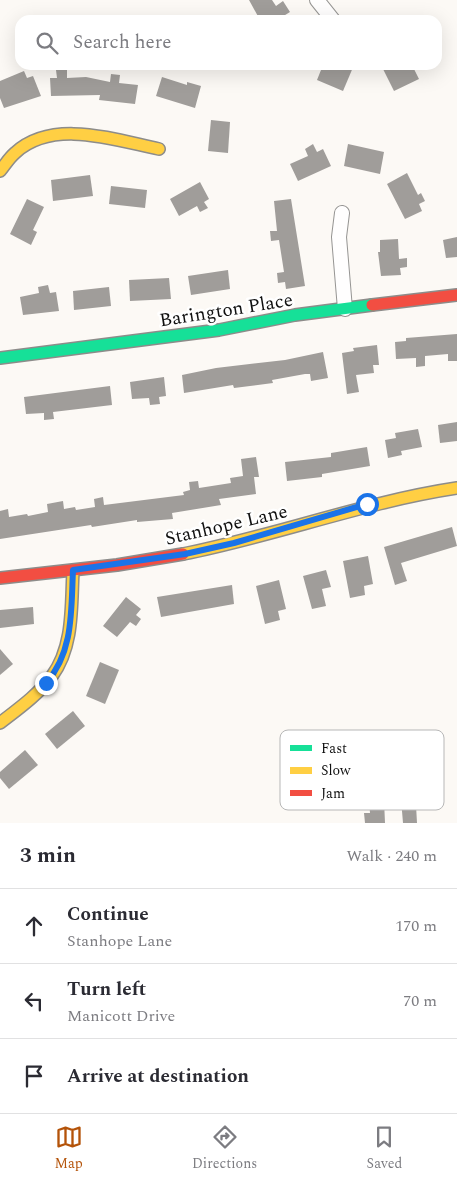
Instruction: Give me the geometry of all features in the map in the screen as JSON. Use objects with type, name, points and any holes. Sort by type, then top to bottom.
[{"type":"street","points":[[317,0],[329,15]]},
{"type":"street","points":[[0,171],[24,144],[45,136],[70,134],[89,136],[159,149]]},
{"type":"street","points":[[342,213],[339,237],[345,309]]},
{"type":"street","name":"Barington Place","points":[[0,358],[219,330],[294,316],[457,295]]},
{"type":"street","name":"Stanhope Lane","points":[[0,578],[185,554],[226,545],[367,504],[457,488]]},
{"type":"street","points":[[0,723],[46,683],[63,656],[70,619],[73,570]]},
{"type":"building","points":[[249,0],[272,0],[276,6],[283,1],[290,12],[285,15],[257,15]]},
{"type":"building","points":[[56,70],[67,70],[67,78],[86,77],[110,82],[111,74],[120,75],[119,83],[138,85],[135,104],[99,100],[100,95],[51,96],[50,78],[57,78]]},
{"type":"building","points":[[321,70],[352,70],[343,91],[317,80]]},
{"type":"building","points":[[384,70],[414,70],[419,79],[394,91]]},
{"type":"building","points":[[24,71],[27,78],[33,76],[41,96],[4,108],[0,98],[0,81]]},
{"type":"building","points":[[162,77],[187,85],[187,82],[201,86],[195,108],[156,96]]},
{"type":"building","points":[[211,120],[230,122],[228,153],[208,151]]},
{"type":"building","points":[[313,144],[317,152],[323,149],[331,166],[298,181],[290,164],[308,156],[305,149]]},
{"type":"building","points":[[348,144],[384,152],[380,174],[344,166]]},
{"type":"building","points":[[407,173],[418,195],[421,193],[425,201],[419,204],[422,211],[405,219],[387,184]]},
{"type":"building","points":[[90,175],[93,196],[53,201],[51,180]]},
{"type":"building","points":[[200,182],[209,199],[204,202],[208,208],[200,212],[197,206],[179,216],[170,199]]},
{"type":"building","points":[[111,186],[147,190],[145,208],[109,204]]},
{"type":"building","points":[[27,199],[44,207],[33,230],[37,232],[31,245],[10,234]]},
{"type":"building","points":[[291,199],[305,286],[286,289],[285,282],[278,283],[277,273],[284,272],[279,240],[271,241],[270,231],[277,231],[274,201]]},
{"type":"building","points":[[457,237],[457,257],[446,258],[443,240]]},
{"type":"building","points":[[398,239],[399,259],[407,258],[407,267],[400,268],[401,275],[381,276],[378,252],[380,252],[380,240]]},
{"type":"building","points":[[228,270],[230,289],[191,295],[188,276]]},
{"type":"building","points":[[169,278],[171,299],[130,301],[129,280]]},
{"type":"building","points":[[48,285],[50,293],[56,292],[59,311],[23,315],[20,297],[39,293],[38,287]]},
{"type":"building","points":[[109,287],[111,306],[74,310],[73,291]]},
{"type":"building","points":[[457,334],[457,361],[448,361],[448,354],[425,356],[425,366],[416,367],[416,358],[396,359],[395,342],[406,341],[406,338]]},
{"type":"building","points":[[377,345],[379,365],[373,365],[374,373],[356,375],[359,392],[347,394],[342,353],[354,351],[353,348]]},
{"type":"building","points":[[323,352],[328,378],[311,381],[310,374],[305,374],[272,380],[273,383],[234,388],[233,385],[184,393],[182,375],[216,368],[285,360]]},
{"type":"building","points":[[164,377],[166,396],[159,397],[160,404],[150,405],[149,398],[132,399],[130,382]]},
{"type":"building","points":[[110,386],[112,405],[53,412],[54,419],[44,420],[44,413],[26,414],[24,397]]},
{"type":"building","points":[[457,422],[457,441],[440,443],[438,425]]},
{"type":"building","points":[[418,429],[422,447],[401,451],[402,455],[388,458],[385,440],[396,438],[395,433]]},
{"type":"building","points":[[367,447],[370,466],[322,474],[322,477],[287,481],[285,462],[331,457],[331,453]]},
{"type":"building","points":[[256,457],[259,477],[254,477],[256,494],[219,499],[221,505],[172,513],[173,519],[137,522],[137,520],[92,527],[91,525],[0,539],[0,511],[8,509],[9,517],[27,514],[28,516],[48,512],[47,504],[63,501],[64,509],[75,507],[76,510],[95,507],[94,499],[103,497],[104,505],[184,495],[183,492],[190,490],[189,482],[198,481],[199,488],[231,483],[230,478],[243,476],[241,459]]},
{"type":"building","points":[[452,527],[457,546],[401,563],[407,581],[395,585],[384,547]]},
{"type":"building","points":[[368,556],[373,584],[364,586],[365,595],[350,598],[343,561]]},
{"type":"building","points":[[326,570],[331,587],[322,589],[326,606],[312,609],[303,576]]},
{"type":"building","points":[[279,580],[286,609],[278,611],[280,620],[265,624],[256,586]]},
{"type":"building","points":[[232,585],[234,604],[161,617],[157,597]]},
{"type":"building","points":[[126,597],[141,609],[136,615],[141,619],[136,626],[130,622],[117,637],[103,626]]},
{"type":"building","points":[[33,607],[34,624],[0,628],[0,610]]},
{"type":"building","points":[[0,649],[13,664],[0,675]]},
{"type":"building","points":[[100,662],[119,670],[105,704],[86,696]]},
{"type":"building","points":[[73,711],[85,726],[57,749],[45,734]]},
{"type":"building","points":[[25,750],[38,765],[9,789],[0,778],[0,772]]},
{"type":"building","points":[[370,810],[384,810],[385,823],[365,823],[364,813],[370,813]]},
{"type":"building","points":[[402,810],[416,810],[417,823],[403,823]]},
{"type":"traffic: fast","points":[[0,358],[219,330],[295,315],[372,305]]},
{"type":"traffic: slow","points":[[0,171],[15,153],[30,142],[47,136],[85,134],[159,149]]},
{"type":"traffic: slow","points":[[183,554],[252,538],[354,510],[457,488]]},
{"type":"traffic: slow","points":[[0,723],[40,689],[52,676],[59,664],[68,639],[73,571]]},
{"type":"traffic: jam","points":[[372,305],[457,295]]},
{"type":"traffic: jam","points":[[0,578],[117,565],[183,554]]},
{"type":"route","points":[[46,683],[56,670],[68,642],[73,570],[185,554],[234,543],[367,504]]}]
